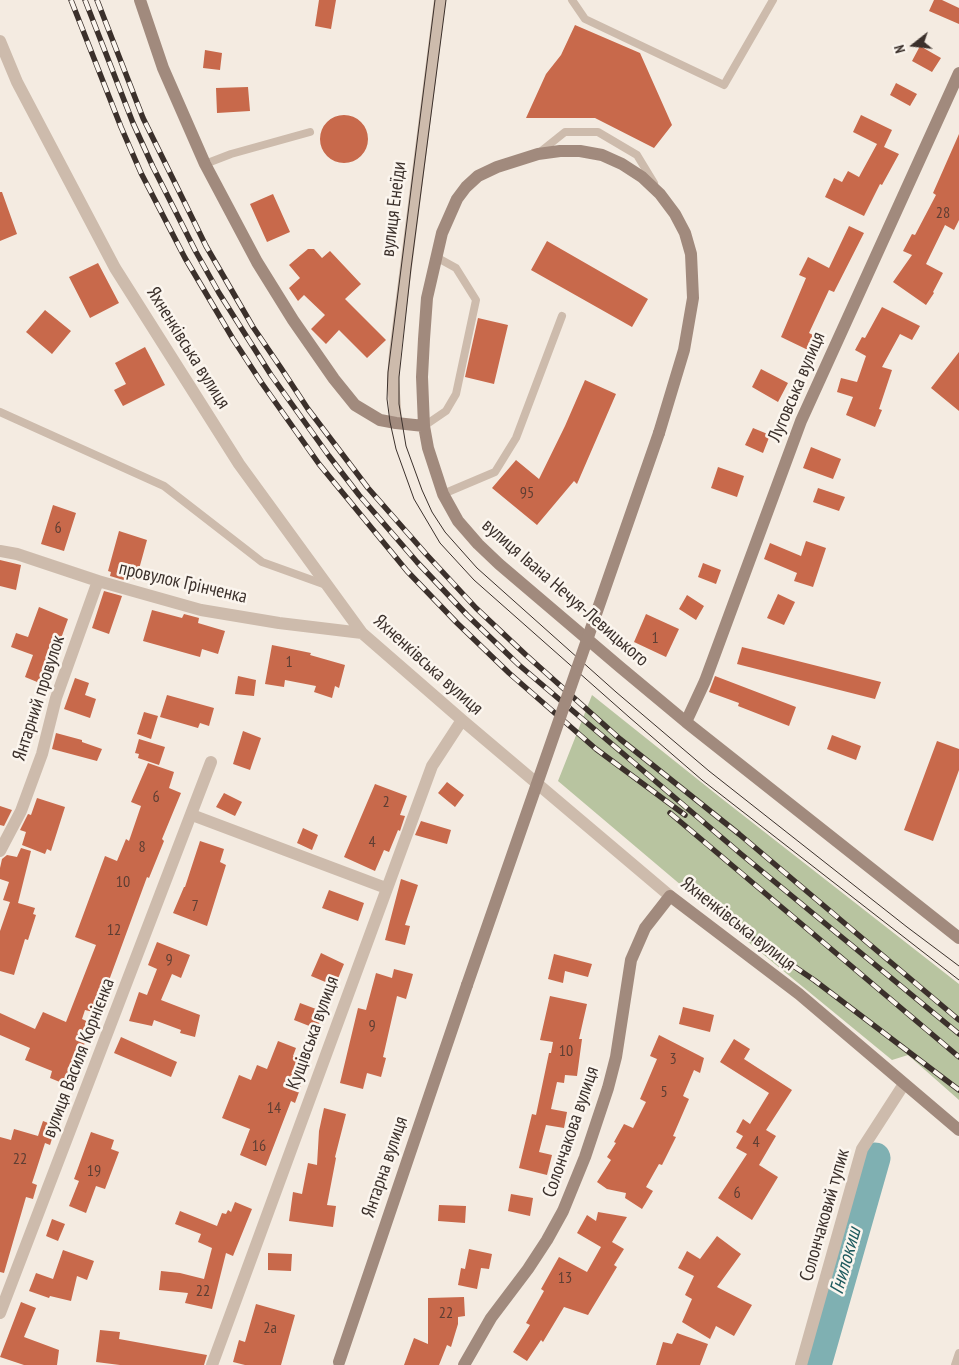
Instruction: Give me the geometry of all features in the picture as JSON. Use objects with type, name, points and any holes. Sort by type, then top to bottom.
[{"type":"main road","points":[[140,0],[174,96],[205,164],[257,262],[293,320],[334,379],[355,405],[380,420],[424,426]]},
{"type":"main road","name":"Луговська вулиця","points":[[686,722],[705,681],[801,421],[959,73]]},
{"type":"main road","name":"вулиця Івана Нечуя-Левицького","points":[[659,433],[684,350],[693,298],[691,254],[685,233],[675,214],[660,194],[642,177],[622,164],[602,155],[580,151],[538,154],[497,167],[478,176],[457,199],[448,215],[442,233],[428,298],[424,339],[422,378],[424,426],[428,448],[443,494],[458,521],[499,564],[686,722],[959,938]]},
{"type":"main road","name":"Янтарна вулиця","points":[[338,1364],[467,985],[659,433]]},
{"type":"main road","name":"Яхненківська вулиця","points":[[670,896],[798,994],[959,1130]]},
{"type":"main road","name":"Солончакова вулиця","points":[[464,1365],[491,1318],[528,1269],[563,1211],[585,1156],[612,1073],[631,960],[645,928],[670,896]]},
{"type":"street","name":"вулиця Енеїди","points":[[396,423],[394,403],[395,353],[440,0]]},
{"type":"street","name":"Яхненківська вулиця","points":[[0,41],[18,82],[116,268],[239,464],[362,633],[670,896]]},
{"type":"street","name":"провулок Грінченка","points":[[0,551],[17,554],[98,581],[200,610],[279,623],[362,633]]},
{"type":"street","name":"Янтарний провулок","points":[[0,850],[21,811],[42,754],[56,698],[98,581]]},
{"type":"street","name":"Кущівська вулиця","points":[[212,1365],[432,766],[462,720]]},
{"type":"street","name":"вулиця Василя Корнієнка","points":[[0,1313],[211,762]]},
{"type":"street","points":[[192,815],[386,888]]},
{"type":"street","name":"Солончаковий тупик","points":[[801,1365],[862,1149],[904,1084]]},
{"type":"lane","points":[[572,0],[585,19],[724,85],[773,0]]},
{"type":"lane","points":[[205,164],[230,154],[310,132]]},
{"type":"lane","points":[[538,154],[565,132],[598,132],[637,155],[660,194]]},
{"type":"lane","points":[[424,426],[446,411],[456,394],[476,300],[456,268],[436,257]]},
{"type":"lane","points":[[443,494],[495,472],[516,438],[562,316]]},
{"type":"lane","points":[[0,412],[164,486],[262,562],[328,585]]},
{"type":"lane","points":[[955,1365],[959,1353]]},
{"type":"green space","points":[[592,695],[959,984],[959,1100],[908,1055],[892,1060],[753,946],[558,781]]},
{"type":"building","points":[[319,0],[336,0],[331,29],[315,26]]},
{"type":"building","points":[[934,0],[942,0],[959,8],[959,24],[929,11]]},
{"type":"building","points":[[575,25],[640,53],[672,125],[654,148],[595,118],[526,118],[546,74],[561,55]]},
{"type":"building","points":[[920,46],[941,58],[932,72],[912,61]]},
{"type":"building","points":[[205,50],[222,53],[220,70],[203,68]]},
{"type":"building","points":[[896,83],[917,94],[910,106],[890,95]]},
{"type":"building","points":[[248,87],[250,111],[217,113],[216,88]]},
{"type":"building","points":[[344,115],[353,117],[361,122],[366,130],[368,139],[366,148],[361,156],[353,161],[344,163],[335,161],[327,156],[322,148],[320,139],[322,130],[327,122],[335,117]]},
{"type":"building","points":[[861,115],[892,130],[884,147],[899,154],[882,185],[880,184],[864,216],[825,197],[834,178],[842,182],[848,171],[859,177],[877,144],[853,132]]},
{"type":"building","points":[[959,134],[959,220],[954,230],[945,225],[926,264],[943,273],[926,305],[893,282],[912,255],[903,251],[912,234],[915,235],[936,195],[933,193]]},
{"type":"building","points":[[0,192],[2,192],[17,234],[0,241]]},
{"type":"building","points":[[273,194],[290,232],[267,242],[250,204]]},
{"type":"building","points":[[849,226],[864,233],[834,292],[829,290],[809,333],[815,336],[808,350],[781,337],[806,278],[799,275],[808,257],[829,268]]},
{"type":"building","points":[[547,241],[648,299],[632,327],[531,270]]},
{"type":"building","points":[[308,249],[314,249],[322,258],[330,251],[361,284],[345,299],[386,340],[367,358],[339,330],[326,344],[311,329],[325,315],[304,295],[298,301],[289,288],[300,278],[289,265]]},
{"type":"building","points":[[98,263],[119,303],[90,318],[69,277]]},
{"type":"building","points":[[882,307],[920,326],[912,340],[900,334],[882,367],[892,370],[879,409],[882,410],[875,427],[846,415],[853,397],[837,392],[841,378],[857,382],[866,356],[855,350],[862,337],[865,338]]},
{"type":"building","points":[[45,310],[71,331],[52,354],[26,332]]},
{"type":"building","points":[[478,318],[508,325],[494,384],[465,377]]},
{"type":"building","points":[[145,347],[165,385],[123,406],[114,390],[126,384],[115,363]]},
{"type":"building","points":[[959,352],[959,411],[931,388]]},
{"type":"building","points":[[761,369],[788,383],[778,402],[752,387]]},
{"type":"building","points":[[585,380],[616,394],[577,484],[574,481],[537,525],[492,488],[516,460],[539,479]]},
{"type":"building","points":[[753,428],[770,435],[763,453],[745,445]]},
{"type":"building","points":[[811,447],[841,459],[833,479],[803,468]]},
{"type":"building","points":[[718,467],[744,476],[737,497],[711,488]]},
{"type":"building","points":[[818,488],[845,497],[839,511],[813,502]]},
{"type":"building","points":[[53,505],[76,513],[64,551],[41,544]]},
{"type":"building","points":[[119,531],[147,540],[136,580],[128,577],[127,581],[110,576],[111,572],[108,571]]},
{"type":"building","points":[[806,541],[826,548],[813,587],[794,581],[797,573],[764,559],[770,543],[801,556]]},
{"type":"building","points":[[0,560],[21,565],[16,590],[0,586]]},
{"type":"building","points":[[703,563],[721,570],[716,584],[698,577]]},
{"type":"building","points":[[104,591],[122,596],[109,634],[92,628]]},
{"type":"building","points":[[778,594],[795,602],[784,625],[767,618]]},
{"type":"building","points":[[687,595],[704,606],[696,620],[679,609]]},
{"type":"building","points":[[39,607],[68,619],[54,658],[51,657],[42,684],[25,677],[33,655],[11,647],[16,633],[28,637]]},
{"type":"building","points":[[152,610],[182,618],[184,614],[199,618],[198,623],[225,631],[218,654],[202,649],[200,657],[143,641]]},
{"type":"building","points":[[646,614],[679,629],[666,657],[634,642]]},
{"type":"building","points":[[272,645],[311,653],[310,655],[345,665],[339,688],[335,686],[332,698],[314,692],[316,686],[285,680],[284,687],[265,684]]},
{"type":"building","points":[[742,647],[881,682],[875,699],[737,664]]},
{"type":"building","points":[[238,676],[256,680],[254,696],[235,694]]},
{"type":"building","points":[[715,676],[796,707],[789,726],[738,706],[739,703],[709,692]]},
{"type":"building","points":[[75,678],[89,683],[85,695],[96,699],[90,718],[64,709]]},
{"type":"building","points":[[167,695],[214,708],[209,726],[200,723],[198,728],[160,717]]},
{"type":"building","points":[[144,712],[158,716],[151,739],[137,734]]},
{"type":"building","points":[[243,731],[261,738],[250,770],[233,764]]},
{"type":"building","points":[[56,733],[82,740],[82,742],[102,749],[97,761],[52,749]]},
{"type":"building","points":[[832,735],[861,746],[856,760],[827,749]]},
{"type":"building","points":[[139,739],[165,747],[159,765],[138,758],[139,754],[135,753]]},
{"type":"building","points":[[937,741],[959,749],[959,770],[933,841],[904,830]]},
{"type":"building","points":[[148,763],[174,772],[169,788],[181,793],[162,839],[164,841],[149,878],[147,877],[97,1013],[85,1010],[82,1019],[93,1024],[67,1085],[50,1078],[52,1071],[25,1060],[30,1048],[0,1035],[0,1013],[35,1029],[43,1012],[66,1022],[96,945],[75,937],[105,856],[117,861],[126,839],[129,841],[141,806],[131,802]]},
{"type":"building","points":[[447,782],[464,795],[455,807],[438,793]]},
{"type":"building","points":[[375,784],[407,796],[400,815],[405,816],[400,831],[398,830],[389,852],[384,850],[375,871],[344,857]]},
{"type":"building","points":[[224,793],[242,802],[235,816],[216,807]]},
{"type":"building","points":[[37,798],[65,807],[51,851],[47,849],[45,854],[22,845],[26,832],[20,830],[28,814],[31,815]]},
{"type":"building","points":[[0,806],[12,810],[4,826],[0,825]]},
{"type":"building","points":[[421,821],[451,830],[447,844],[415,835]]},
{"type":"building","points":[[303,828],[318,835],[312,850],[297,843]]},
{"type":"building","points":[[200,841],[224,849],[220,862],[226,865],[207,926],[173,913],[185,887]]},
{"type":"building","points":[[21,848],[31,851],[18,903],[35,908],[33,914],[36,915],[28,940],[25,939],[14,975],[0,971],[0,931],[10,902],[3,900],[9,882],[0,879],[0,868],[2,859],[7,855],[17,857]]},
{"type":"building","points":[[401,879],[418,885],[405,925],[410,926],[405,945],[385,940]]},
{"type":"building","points":[[329,890],[364,903],[358,921],[322,908]]},
{"type":"building","points":[[157,942],[190,955],[181,978],[172,974],[161,1000],[200,1015],[195,1037],[180,1033],[181,1030],[154,1020],[152,1026],[129,1021],[139,992],[147,995],[157,969],[148,965]]},
{"type":"building","points":[[321,953],[344,964],[335,986],[311,976]]},
{"type":"building","points":[[554,954],[592,964],[588,977],[565,971],[563,983],[548,979]]},
{"type":"building","points":[[394,969],[413,974],[406,999],[397,996],[383,1057],[386,1058],[381,1077],[367,1073],[363,1089],[340,1083],[358,1008],[366,1010],[376,973],[392,978]]},
{"type":"building","points":[[550,996],[587,1004],[579,1039],[582,1039],[577,1076],[565,1075],[564,1083],[557,1082],[551,1109],[567,1112],[564,1128],[546,1125],[539,1152],[552,1155],[547,1175],[519,1168],[532,1114],[536,1115],[553,1042],[540,1040]]},
{"type":"building","points":[[300,1003],[324,1012],[317,1029],[294,1020]]},
{"type":"building","points":[[683,1007],[714,1015],[710,1032],[679,1024]]},
{"type":"building","points":[[659,1035],[704,1058],[700,1073],[694,1070],[683,1096],[689,1099],[673,1136],[676,1137],[662,1165],[659,1164],[646,1187],[653,1191],[642,1209],[625,1198],[626,1193],[607,1189],[597,1182],[611,1160],[607,1157],[616,1143],[614,1142],[624,1124],[633,1128],[646,1102],[640,1099],[657,1059],[650,1056]]},
{"type":"building","points":[[121,1037],[177,1062],[171,1077],[114,1053]]},
{"type":"building","points":[[734,1039],[750,1049],[744,1059],[792,1090],[766,1130],[776,1136],[759,1165],[778,1177],[752,1220],[718,1198],[747,1154],[736,1148],[743,1136],[736,1132],[743,1119],[750,1124],[769,1093],[720,1062]]},
{"type":"building","points":[[278,1041],[296,1048],[293,1056],[306,1061],[299,1079],[303,1081],[295,1103],[291,1101],[266,1166],[240,1155],[250,1129],[222,1118],[239,1075],[251,1080],[257,1065],[267,1069]]},
{"type":"building","points":[[324,1108],[346,1114],[335,1157],[327,1205],[336,1206],[333,1227],[289,1221],[293,1192],[302,1194],[308,1163],[317,1165],[319,1131]]},
{"type":"building","points":[[43,1121],[56,1126],[50,1145],[45,1143],[32,1183],[37,1185],[33,1199],[26,1197],[4,1273],[0,1272],[0,1137],[11,1140],[14,1129],[38,1136]]},
{"type":"building","points":[[91,1132],[114,1140],[111,1149],[119,1152],[105,1189],[96,1186],[86,1213],[69,1206],[79,1181],[74,1179]]},
{"type":"building","points":[[511,1194],[533,1198],[530,1216],[508,1211]]},
{"type":"building","points":[[235,1202],[252,1209],[233,1256],[226,1253],[212,1309],[185,1303],[188,1293],[159,1290],[161,1271],[180,1273],[204,1279],[212,1248],[198,1242],[201,1234],[175,1224],[180,1211],[217,1226],[222,1213],[226,1214],[228,1210],[231,1212]]},
{"type":"building","points":[[439,1205],[466,1206],[465,1223],[438,1221]]},
{"type":"building","points":[[598,1212],[627,1217],[612,1242],[624,1249],[614,1265],[617,1267],[588,1315],[564,1307],[543,1342],[541,1340],[527,1361],[513,1352],[530,1325],[526,1323],[544,1291],[541,1289],[559,1257],[587,1272],[601,1247],[577,1233],[587,1215],[596,1221]]},
{"type":"building","points":[[52,1219],[65,1224],[58,1241],[46,1236]]},
{"type":"building","points":[[717,1236],[741,1254],[717,1287],[752,1305],[734,1336],[716,1326],[710,1339],[682,1322],[692,1299],[685,1295],[694,1276],[678,1268],[687,1251],[700,1259]]},
{"type":"building","points":[[469,1249],[492,1254],[489,1269],[481,1268],[477,1289],[458,1285],[461,1268],[465,1269]]},
{"type":"building","points":[[63,1250],[94,1261],[87,1280],[77,1276],[71,1301],[50,1296],[49,1298],[29,1291],[36,1273],[53,1279]]},
{"type":"building","points":[[268,1253],[292,1254],[291,1271],[268,1270]]},
{"type":"building","points":[[464,1297],[465,1316],[458,1317],[458,1324],[451,1347],[447,1345],[439,1365],[404,1365],[414,1338],[428,1344],[428,1298]]},
{"type":"building","points":[[21,1302],[36,1308],[24,1337],[59,1350],[57,1365],[24,1365],[0,1357]]},
{"type":"building","points":[[256,1304],[295,1315],[281,1365],[245,1365],[233,1362],[239,1340],[245,1342]]},
{"type":"building","points":[[100,1330],[120,1332],[119,1339],[207,1355],[204,1365],[120,1365],[96,1362]]},
{"type":"building","points":[[677,1333],[708,1344],[700,1365],[656,1365],[663,1342],[672,1344]]},
{"type":"waterway","name":"Гнилокиш","points":[[816,1365],[875,1158]]},
{"type":"tram line","points":[[435,0],[388,372],[387,399],[390,422],[396,449],[414,499],[440,543],[474,580],[629,717],[702,780],[959,980]]},
{"type":"tram line","points":[[446,0],[411,268],[399,377],[399,404],[406,446],[432,512],[445,532],[477,568],[616,692],[709,771],[959,966]]},
{"type":"railway","points":[[71,0],[141,173],[185,258],[233,339],[319,464],[407,571],[509,673],[596,749],[685,815]]},
{"type":"railway","points":[[85,0],[133,123],[196,252],[219,293],[271,375],[359,495],[417,562],[467,615],[519,665],[741,854],[959,1034]]},
{"type":"railway","points":[[97,0],[143,118],[206,246],[253,327],[308,409],[368,488],[476,608],[526,655],[620,739],[739,834],[959,1020]]},
{"type":"railway","points":[[670,813],[959,1057]]},
{"type":"railway","points":[[720,916],[814,980],[959,1090]]}]
